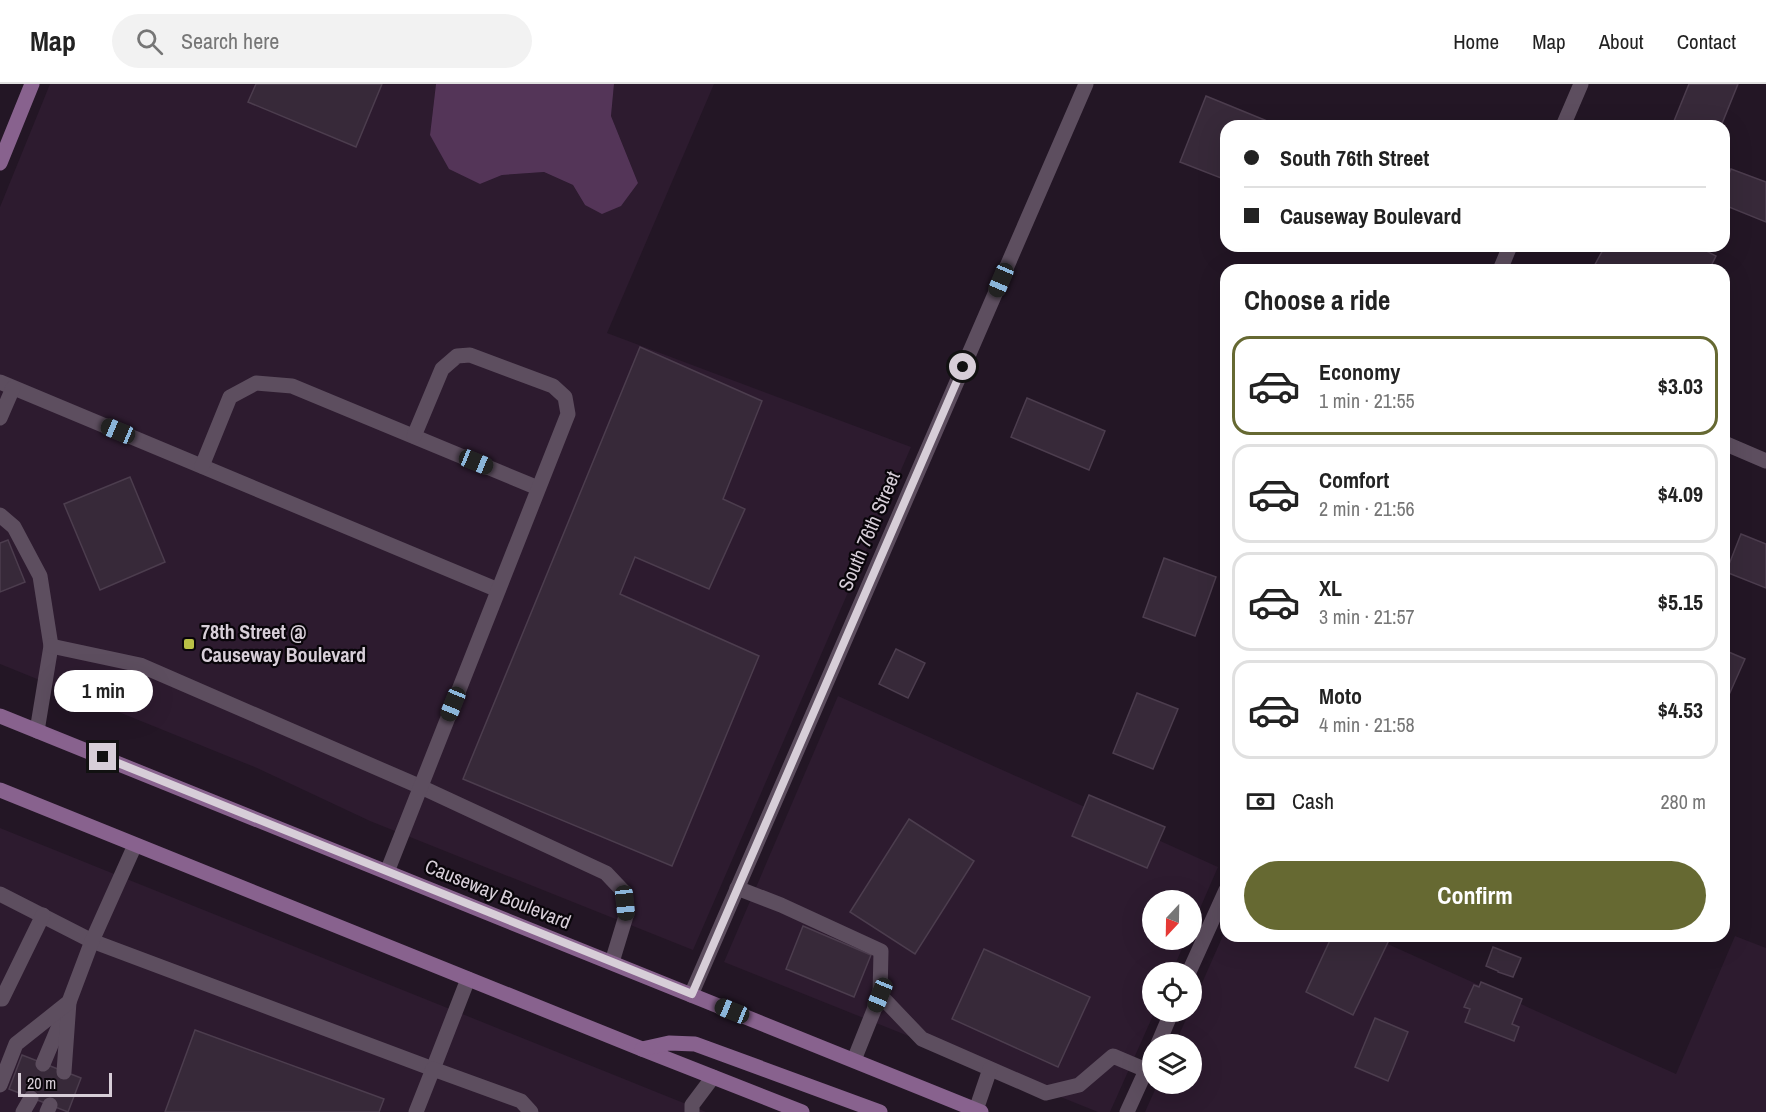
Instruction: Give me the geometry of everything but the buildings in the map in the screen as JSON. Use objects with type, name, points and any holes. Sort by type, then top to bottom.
[{"type":"main road","points":[[0,163],[32,84]]},
{"type":"main road","name":"Causeway Boulevard","points":[[0,716],[978,1111]]},
{"type":"main road","points":[[0,790],[642,1050],[802,1112]]},
{"type":"main road","points":[[642,1050],[669,1043],[695,1044],[880,1112]]},
{"type":"street","name":"South 76th Street","points":[[692,994],[1086,84]]},
{"type":"street","points":[[1566,120],[1581,84]]},
{"type":"street","points":[[387,872],[568,414],[565,397],[553,386],[470,355],[457,356],[442,369],[414,436]]},
{"type":"street","points":[[202,466],[230,397],[256,383],[292,386],[538,488]]},
{"type":"street","points":[[0,418],[7,385],[498,590]]},
{"type":"street","points":[[1730,446],[1766,461]]},
{"type":"street","points":[[0,515],[14,527],[40,576],[51,646],[37,731]]},
{"type":"street","points":[[51,646],[140,665],[421,787],[606,873],[624,891],[626,916],[612,962]]},
{"type":"street","points":[[43,1064],[92,941],[135,845]]},
{"type":"street","points":[[737,888],[781,905],[881,951],[880,995],[854,1060]]},
{"type":"street","points":[[0,894],[92,941],[521,1101],[531,1112]]},
{"type":"street","points":[[1194,962],[1220,904]]},
{"type":"street","points":[[0,999],[43,915]]},
{"type":"street","points":[[416,1112],[468,979]]},
{"type":"street","points":[[880,995],[922,1039],[1046,1094],[1079,1085],[1113,1056],[1142,1062]]},
{"type":"street","points":[[64,1072],[69,1002]]},
{"type":"street","points":[[0,1085],[16,1044],[69,1002]]},
{"type":"street","points":[[978,1111],[990,1069]]},
{"type":"street","points":[[692,1112],[692,1105],[713,1077]]},
{"type":"street","points":[[1127,1112],[1142,1079]]},
{"type":"street","points":[[23,1112],[31,1098]]},
{"type":"shaded area","points":[[50,84],[436,84],[430,135],[480,184],[502,175],[544,172],[573,185],[585,205],[638,183],[611,116],[614,84],[714,84],[607,333],[911,447],[693,950],[370,821],[257,768],[0,664],[0,207]]},
{"type":"shaded area","points":[[436,84],[614,84],[611,116],[638,183],[621,206],[602,214],[585,205],[573,185],[544,172],[502,175],[480,184],[449,169],[430,135]]},
{"type":"shaded area","points":[[838,696],[1218,867],[1202,904],[1202,890],[1142,890],[1142,950],[1181,950],[1176,962],[1142,962],[1142,1022],[1150,1022],[1145,1034],[1142,1034],[1142,1040],[1110,1112],[1098,1112],[724,962]]},
{"type":"shaded area","points":[[0,828],[706,1112],[0,1112]]},
{"type":"shaded area","points":[[1735,936],[1766,948],[1766,1112],[1145,1112],[1153,1094],[1202,1094],[1202,1034],[1179,1034],[1185,1022],[1202,1022],[1202,983],[1220,942],[1383,942],[1676,1074]]},
{"type":"place","name":"78th Street @ Causeway Boulevard","points":[[189,644]]},
{"type":"route","points":[[103,757],[692,994],[963,367]]}]
